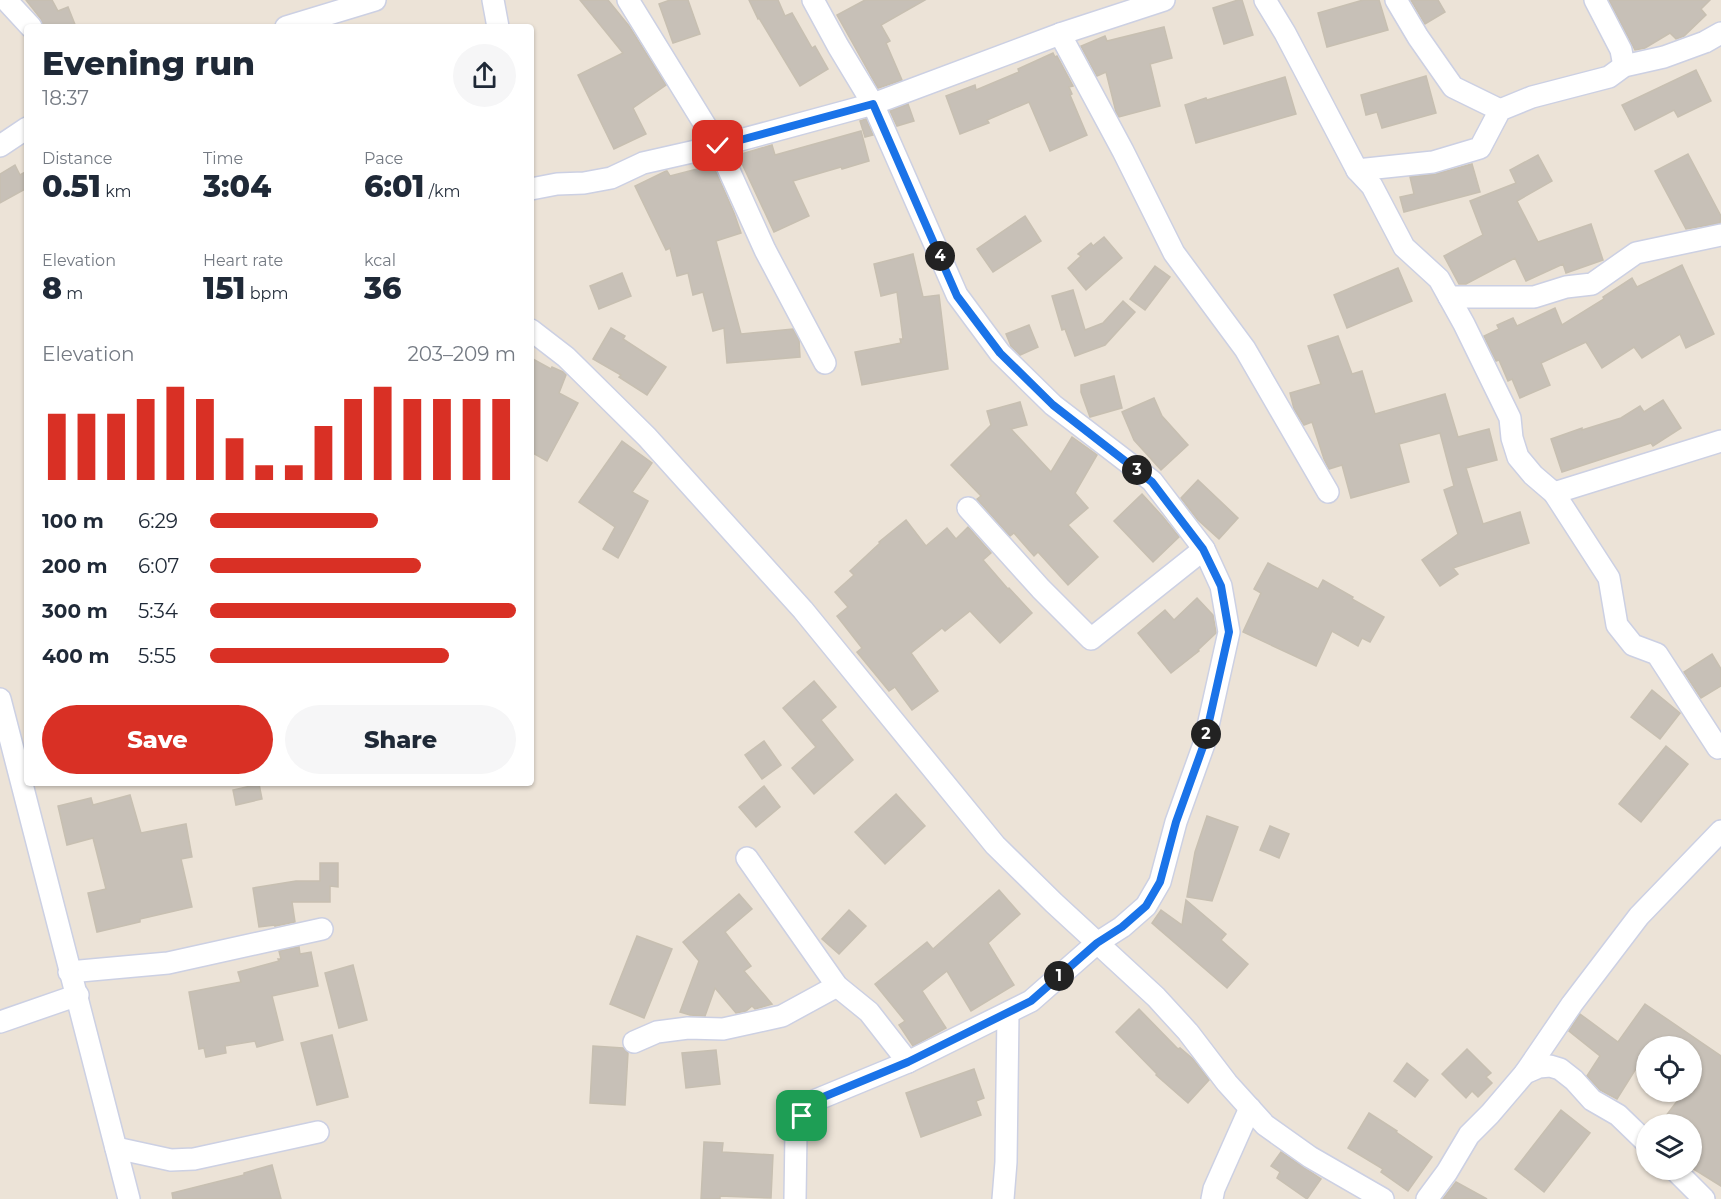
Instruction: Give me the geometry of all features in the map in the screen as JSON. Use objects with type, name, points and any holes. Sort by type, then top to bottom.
[{"type":"street","points":[[6,0],[28,24]]},
{"type":"street","points":[[296,24],[375,0]]},
{"type":"street","points":[[493,0],[497,24]]},
{"type":"street","points":[[627,0],[718,146],[765,250],[825,363]]},
{"type":"street","points":[[795,1199],[796,1133],[802,1116],[816,1100],[908,1062],[1031,1001],[1097,943],[1122,927],[1146,906],[1160,882],[1176,822],[1204,744],[1229,632],[1221,586],[1203,549],[1152,482],[1053,405],[1000,353],[957,296],[873,104],[813,0]]},
{"type":"street","points":[[534,188],[611,178],[643,163],[718,146],[873,104],[1060,34],[1164,0]]},
{"type":"street","points":[[1266,0],[1357,170],[1372,186],[1404,247],[1439,279],[1449,297],[1510,418],[1512,438],[1518,457],[1533,475],[1554,493],[1609,578],[1617,625],[1633,645],[1657,654],[1720,749]]},
{"type":"street","points":[[1396,0],[1418,37],[1453,87],[1500,110]]},
{"type":"street","points":[[1595,0],[1621,50],[1624,66]]},
{"type":"street","points":[[1357,170],[1433,162],[1480,148],[1500,110],[1532,97],[1609,76],[1624,66],[1664,57],[1721,33]]},
{"type":"street","points":[[1060,34],[1123,151],[1174,253],[1245,349],[1328,492]]},
{"type":"street","points":[[0,146],[24,130]]},
{"type":"street","points":[[1449,297],[1534,297],[1566,287],[1592,284],[1636,253],[1721,236]]},
{"type":"street","points":[[534,332],[566,357],[647,437],[803,610],[995,845],[1164,1006],[1265,1125],[1310,1157],[1383,1199]]},
{"type":"street","points":[[1554,493],[1721,441]]},
{"type":"street","points":[[968,508],[1041,589],[1091,639],[1203,549]]},
{"type":"street","points":[[0,699],[27,798],[69,972],[78,995],[116,1148],[124,1198]]},
{"type":"street","points":[[1427,1199],[1447,1172],[1469,1135],[1525,1072],[1572,1004],[1639,916],[1721,831]]},
{"type":"street","points":[[747,858],[837,986],[869,1012],[908,1062]]},
{"type":"street","points":[[69,972],[168,963],[322,929]]},
{"type":"street","points":[[634,1042],[657,1032],[688,1028],[723,1029],[782,1016],[837,986]]},
{"type":"street","points":[[0,1022],[78,995]]},
{"type":"street","points":[[1003,1199],[1006,1162],[1008,1013]]},
{"type":"street","points":[[1525,1072],[1550,1066],[1560,1069],[1574,1080],[1592,1100],[1618,1115],[1636,1132]]},
{"type":"street","points":[[1212,1199],[1214,1189],[1250,1108]]},
{"type":"street","points":[[116,1148],[171,1160],[194,1160],[318,1132]]},
{"type":"street","points":[[1685,1180],[1704,1199]]},
{"type":"building","points":[[26,0],[52,0],[58,11],[68,7],[75,24],[42,24]]},
{"type":"building","points":[[580,0],[608,0],[629,26],[666,85],[633,108],[646,134],[614,149],[578,75],[623,53]]},
{"type":"building","points":[[670,0],[688,0],[700,34],[673,43],[659,4]]},
{"type":"building","points":[[749,0],[778,0],[785,16],[792,13],[812,48],[815,46],[828,69],[800,86],[758,19]]},
{"type":"building","points":[[865,0],[925,0],[881,25],[890,41],[886,43],[902,80],[878,88],[837,15]]},
{"type":"building","points":[[1242,0],[1253,35],[1224,44],[1213,8]]},
{"type":"building","points":[[1363,0],[1379,0],[1388,30],[1327,47],[1318,13]]},
{"type":"building","points":[[1411,0],[1438,0],[1445,12],[1425,24]]},
{"type":"building","points":[[1609,0],[1710,0],[1701,9],[1706,15],[1684,36],[1676,39],[1670,33],[1645,48],[1635,50]]},
{"type":"building","points":[[1164,27],[1172,58],[1150,64],[1160,106],[1119,117],[1106,72],[1097,76],[1081,46],[1105,36],[1107,41]]},
{"type":"building","points":[[1053,53],[1055,57],[1057,56],[1073,86],[1069,87],[1072,94],[1070,95],[1087,135],[1050,151],[1029,102],[987,120],[989,123],[960,134],[946,96],[975,85],[976,90],[1019,72],[1018,69]]},
{"type":"building","points":[[1696,70],[1711,101],[1678,117],[1674,110],[1635,130],[1622,105]]},
{"type":"building","points":[[1426,76],[1436,113],[1382,128],[1377,112],[1366,115],[1361,95]]},
{"type":"building","points":[[1285,77],[1296,114],[1196,143],[1185,105]]},
{"type":"building","points":[[908,104],[914,121],[897,126],[890,111]]},
{"type":"building","points":[[866,119],[873,135],[865,137],[860,121]]},
{"type":"building","points":[[861,131],[869,161],[793,181],[809,216],[774,232],[738,155],[772,145],[775,155]]},
{"type":"building","points":[[1688,154],[1721,216],[1720,223],[1686,229],[1655,171]]},
{"type":"building","points":[[1538,155],[1552,181],[1517,201],[1538,242],[1591,224],[1603,260],[1566,273],[1563,264],[1526,281],[1515,258],[1466,284],[1459,284],[1444,256],[1483,235],[1470,201],[1516,183],[1510,170]]},
{"type":"building","points":[[1472,164],[1480,192],[1404,212],[1400,197],[1414,194],[1410,177],[1436,174]]},
{"type":"building","points":[[15,165],[20,175],[24,173],[24,190],[0,203],[0,174]]},
{"type":"building","points":[[713,165],[741,233],[716,241],[741,334],[793,329],[799,340],[800,357],[727,363],[724,328],[713,331],[703,292],[693,295],[688,273],[677,276],[670,248],[666,250],[635,186],[666,171],[670,176]]},
{"type":"building","points":[[1025,216],[1041,241],[993,272],[977,249]]},
{"type":"building","points":[[1104,237],[1122,258],[1086,290],[1068,268],[1081,256],[1078,254],[1091,243],[1093,246]]},
{"type":"building","points":[[913,254],[923,297],[939,295],[948,369],[862,385],[855,352],[901,343],[900,339],[903,339],[897,292],[881,296],[874,264]]},
{"type":"building","points":[[1682,265],[1714,334],[1686,348],[1680,334],[1642,358],[1634,347],[1602,368],[1586,342],[1541,363],[1550,385],[1520,398],[1512,379],[1508,381],[1499,360],[1496,361],[1484,336],[1499,329],[1497,325],[1513,318],[1517,326],[1555,308],[1562,325],[1604,299],[1603,297],[1632,278],[1637,287]]},
{"type":"building","points":[[1155,266],[1170,277],[1145,310],[1130,299]]},
{"type":"building","points":[[1398,268],[1412,301],[1347,328],[1334,295]]},
{"type":"building","points":[[622,273],[631,296],[599,309],[590,286]]},
{"type":"building","points":[[1073,290],[1085,330],[1103,323],[1123,301],[1135,312],[1105,345],[1075,356],[1065,329],[1062,330],[1052,296]]},
{"type":"building","points":[[1029,325],[1038,347],[1020,355],[1011,346],[1006,334]]},
{"type":"building","points":[[611,328],[625,336],[623,339],[666,367],[647,395],[619,377],[621,375],[593,359]]},
{"type":"building","points":[[1338,336],[1352,374],[1362,371],[1375,414],[1445,394],[1458,437],[1489,429],[1497,460],[1466,468],[1483,524],[1520,512],[1529,543],[1453,568],[1458,574],[1440,586],[1422,560],[1458,534],[1444,490],[1454,486],[1440,433],[1399,444],[1409,482],[1351,498],[1342,465],[1329,469],[1312,422],[1304,425],[1294,409],[1290,393],[1321,384],[1308,346]]},
{"type":"building","points":[[534,360],[551,369],[552,367],[563,372],[566,375],[559,393],[578,403],[547,461],[534,454]]},
{"type":"building","points":[[1114,376],[1122,408],[1090,417],[1081,392],[1081,385]]},
{"type":"building","points":[[1154,398],[1162,416],[1188,445],[1161,470],[1134,440],[1122,412]]},
{"type":"building","points":[[1663,400],[1681,428],[1653,446],[1651,443],[1562,472],[1551,439],[1621,418],[1640,406],[1644,412]]},
{"type":"building","points":[[1020,402],[1027,425],[1011,429],[1051,472],[1072,437],[1097,455],[1075,493],[1088,508],[1068,525],[1098,557],[1068,585],[1038,552],[1034,556],[1014,533],[1010,536],[977,499],[981,496],[951,465],[991,425],[987,411]]},
{"type":"building","points":[[622,441],[652,463],[632,492],[648,501],[618,558],[603,549],[615,527],[579,502]]},
{"type":"building","points":[[1198,480],[1238,518],[1219,539],[1198,520],[1181,498]]},
{"type":"building","points":[[1142,494],[1179,537],[1153,562],[1114,521]]},
{"type":"building","points":[[906,520],[926,546],[947,528],[956,539],[968,527],[991,553],[983,560],[1032,613],[1000,643],[970,611],[945,631],[942,628],[911,653],[938,691],[912,710],[895,687],[889,691],[857,652],[862,648],[837,616],[848,607],[835,592],[854,575],[850,571],[879,542]]},
{"type":"building","points":[[1268,563],[1318,589],[1323,580],[1384,617],[1370,642],[1362,638],[1358,646],[1332,631],[1316,666],[1243,632],[1261,593],[1254,589]]},
{"type":"building","points":[[1197,598],[1213,615],[1216,633],[1199,651],[1171,673],[1138,633],[1165,610],[1174,620]]},
{"type":"building","points":[[1712,654],[1721,669],[1721,686],[1701,698],[1684,672]]},
{"type":"building","points":[[814,681],[836,707],[821,720],[853,760],[814,794],[792,768],[816,747],[783,708]]},
{"type":"building","points":[[1652,690],[1680,713],[1660,739],[1631,717]]},
{"type":"building","points":[[764,741],[781,765],[762,779],[745,755]]},
{"type":"building","points":[[1666,746],[1688,764],[1641,822],[1619,804]]},
{"type":"building","points":[[259,786],[262,799],[236,805],[233,790]]},
{"type":"building","points":[[764,786],[780,807],[756,827],[739,807]]},
{"type":"building","points":[[896,794],[925,826],[885,864],[855,832]]},
{"type":"building","points":[[130,795],[141,833],[186,824],[192,857],[181,859],[192,907],[97,932],[88,893],[106,889],[93,838],[67,845],[58,806],[91,798],[93,805]]},
{"type":"building","points":[[1207,816],[1238,827],[1212,901],[1187,897],[1195,852]]},
{"type":"building","points":[[1270,826],[1289,834],[1279,858],[1260,850]]},
{"type":"building","points":[[320,863],[338,863],[338,887],[330,886],[330,902],[292,902],[295,922],[259,927],[253,888],[296,881],[320,881]]},
{"type":"building","points":[[999,890],[1020,914],[988,943],[1014,985],[971,1011],[947,971],[922,991],[946,1028],[913,1046],[899,1025],[905,1021],[875,984],[927,942],[933,949]]},
{"type":"building","points":[[739,894],[752,909],[725,932],[751,966],[744,971],[772,1004],[755,1009],[752,1006],[746,1011],[736,1013],[715,988],[705,1016],[680,1012],[699,961],[683,942]]},
{"type":"building","points":[[1186,900],[1226,934],[1221,940],[1248,964],[1227,988],[1152,923],[1161,910],[1182,925]]},
{"type":"building","points":[[849,910],[866,926],[839,954],[822,939]]},
{"type":"building","points":[[637,936],[672,949],[644,1018],[610,1004]]},
{"type":"building","points":[[299,947],[300,954],[311,952],[318,986],[272,996],[283,1040],[257,1047],[255,1041],[225,1046],[226,1053],[206,1057],[204,1048],[199,1049],[189,992],[241,982],[238,972],[279,961],[278,959],[281,959],[279,951]]},
{"type":"building","points":[[353,965],[367,1020],[339,1028],[325,973]]},
{"type":"building","points":[[1645,1004],[1692,1036],[1636,1036],[1636,1069],[1617,1099],[1600,1090],[1587,1076],[1600,1056],[1569,1031],[1580,1014],[1618,1042]]},
{"type":"building","points":[[1139,1009],[1178,1049],[1180,1048],[1193,1059],[1209,1080],[1188,1103],[1156,1075],[1116,1032]]},
{"type":"building","points":[[332,1035],[348,1097],[317,1105],[301,1043]]},
{"type":"building","points":[[1702,1043],[1721,1056],[1721,1186],[1702,1174],[1702,1114],[1667,1114],[1676,1102],[1702,1102]]},
{"type":"building","points":[[593,1046],[623,1048],[628,1053],[625,1105],[590,1103]]},
{"type":"building","points":[[1467,1049],[1491,1073],[1486,1077],[1492,1083],[1478,1097],[1472,1091],[1466,1098],[1442,1074]]},
{"type":"building","points":[[716,1050],[720,1084],[686,1088],[682,1053]]},
{"type":"building","points":[[1407,1063],[1428,1080],[1415,1097],[1394,1081]]},
{"type":"building","points":[[974,1069],[984,1098],[976,1101],[981,1115],[921,1137],[906,1093]]},
{"type":"building","points":[[1561,1110],[1590,1133],[1544,1192],[1515,1169]]},
{"type":"building","points":[[1369,1113],[1432,1157],[1408,1191],[1381,1172],[1383,1169],[1348,1148]]},
{"type":"building","points":[[704,1142],[723,1143],[722,1152],[773,1155],[771,1198],[720,1196],[720,1199],[701,1199]]},
{"type":"building","points":[[1281,1152],[1321,1179],[1307,1199],[1277,1178],[1280,1172],[1271,1166]]},
{"type":"building","points":[[272,1165],[281,1199],[173,1199],[172,1193],[244,1175],[244,1173]]},
{"type":"building","points":[[1456,1182],[1487,1199],[1443,1199]]},
{"type":"route","points":[[718,146],[873,104],[957,296],[1000,353],[1053,405],[1152,482],[1203,549],[1221,586],[1229,632],[1204,744],[1176,822],[1160,882],[1146,906],[1122,927],[1097,943],[1031,1001],[908,1062],[816,1100],[802,1116]]}]
